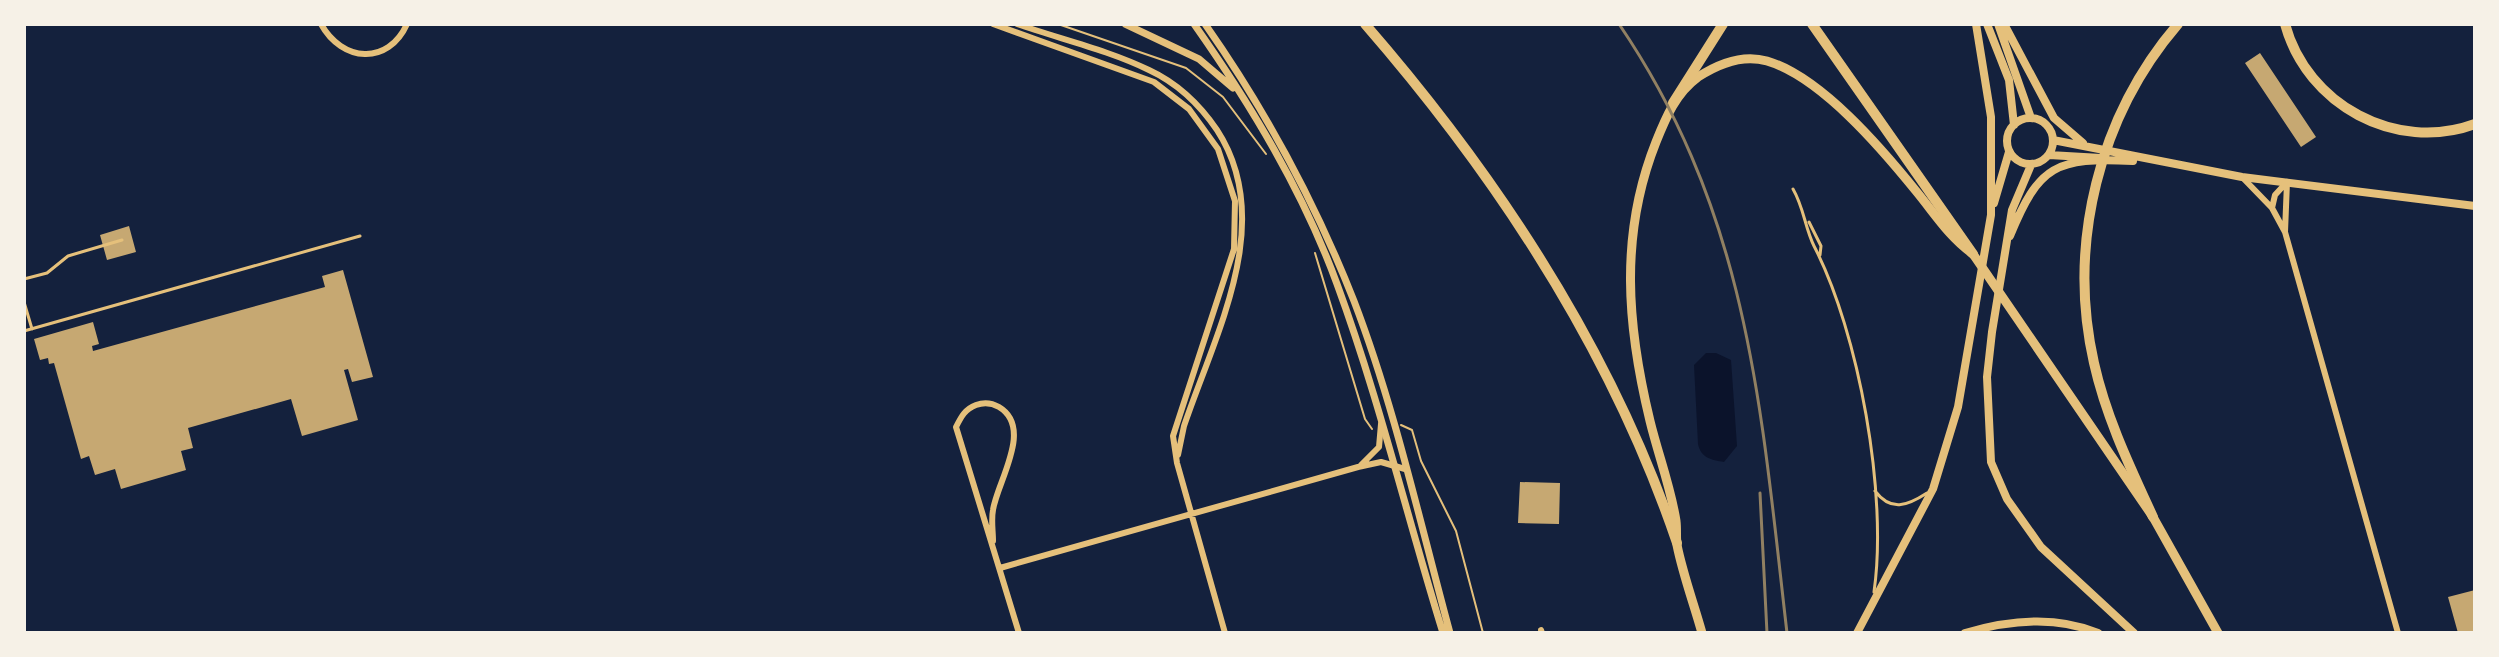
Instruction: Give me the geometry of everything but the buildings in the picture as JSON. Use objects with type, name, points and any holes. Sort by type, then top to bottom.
[{"type":"highway","points":[[1365,24],[1463,144],[1553,280],[1589,342],[1661,498],[1677,543]]},
{"type":"highway","points":[[1673,103],[1723,24]]},
{"type":"highway","points":[[1812,24],[1973,254]]},
{"type":"highway","points":[[2153,517],[2109,415],[2089,339],[2084,260],[2096,182],[2114,130],[2159,46],[2178,24]]},
{"type":"highway","points":[[2285,24],[2293,49],[2308,73],[2353,114],[2373,123],[2415,133],[2443,132],[2475,124]]},
{"type":"main road","points":[[1976,24],[1991,117],[1991,215]]},
{"type":"main road","points":[[1857,633],[1933,489],[1958,407],[1991,215],[2009,152],[2007,138],[2014,125],[2009,80],[1987,24]]},
{"type":"main road","points":[[2001,24],[2031,118],[2048,127],[2053,140],[2049,155]]},
{"type":"main road","points":[[2001,24],[2054,118],[2071,136],[2095,149]]},
{"type":"main road","points":[[1702,633],[1677,543],[1676,521],[1646,404],[1636,342],[1629,244],[1642,178],[1673,103],[1687,85],[1734,61],[1756,59],[1786,69],[1844,113],[1915,190],[1956,242],[1973,254],[2153,517],[2218,633]]},
{"type":"main road","points":[[2014,125],[2031,118]]},
{"type":"main road","points":[[2053,140],[2242,177],[2475,206]]},
{"type":"main road","points":[[2009,152],[2018,162],[2031,165]]},
{"type":"main road","points":[[2113,160],[2049,155],[2031,165],[2012,210],[1987,377],[1991,462],[2007,499],[2041,547],[2134,633]]},
{"type":"main road","points":[[2004,253],[2035,184],[2068,164],[2113,160],[2158,162]]},
{"type":"main road","points":[[1965,633],[2021,621],[2072,624],[2098,633]]},
{"type":"street","points":[[321,24],[340,47],[372,53],[398,41],[407,24]]},
{"type":"street","points":[[993,24],[1135,74],[1163,88],[1200,121],[1227,169],[1236,217],[1234,249],[1173,436],[1177,463],[1225,633]]},
{"type":"street","points":[[1017,24],[1147,68],[1177,86],[1211,122],[1236,171],[1243,207],[1242,247],[1184,426],[1177,463]]},
{"type":"street","points":[[1125,24],[1199,59],[1228,82],[1255,114]]},
{"type":"street","points":[[1194,24],[1255,114],[1303,206],[1337,283],[1381,427],[1396,464],[1443,633]]},
{"type":"street","points":[[1205,24],[1256,98],[1307,193],[1355,304],[1393,426],[1450,633]]},
{"type":"street","points":[[2242,177],[2272,208],[2285,232],[2398,633]]},
{"type":"street","points":[[2272,208],[2275,195],[2287,182]]},
{"type":"street","points":[[2285,232],[2287,182]]},
{"type":"street","points":[[993,541],[993,511],[1014,443],[1014,428],[1009,415],[998,406],[984,402],[971,406],[956,427],[1019,633]]},
{"type":"street","points":[[1358,467],[1379,447],[1381,427]]},
{"type":"street","points":[[1000,568],[1358,467],[1381,462],[1405,469]]},
{"type":"lane","points":[[1793,189],[1814,226],[1855,368],[1874,491],[1877,545],[1874,598]]},
{"type":"lane","points":[[24,331],[360,236]]},
{"type":"lane","points":[[24,279],[47,273],[79,252],[122,240]]},
{"type":"lane","points":[[24,302],[32,329]]},
{"type":"lane","points":[[1874,491],[1891,505],[1903,506],[1933,489]]},
{"type":"path","points":[[1058,24],[1186,68],[1223,97],[1266,154]]},
{"type":"path","points":[[1314,249],[1365,419],[1370,428],[1381,427]]},
{"type":"path","points":[[1393,426],[1404,424],[1412,430],[1421,461],[1456,531],[1483,633]]},
{"type":"water","points":[[1706,353],[1716,353],[1731,360],[1737,446],[1724,462],[1707,458],[1698,444],[1694,365]]},
{"type":"railway","points":[[1619,24],[1663,96],[1697,169],[1723,243],[1757,393],[1787,633]]},
{"type":"railway","points":[[1760,493],[1767,633]]}]
